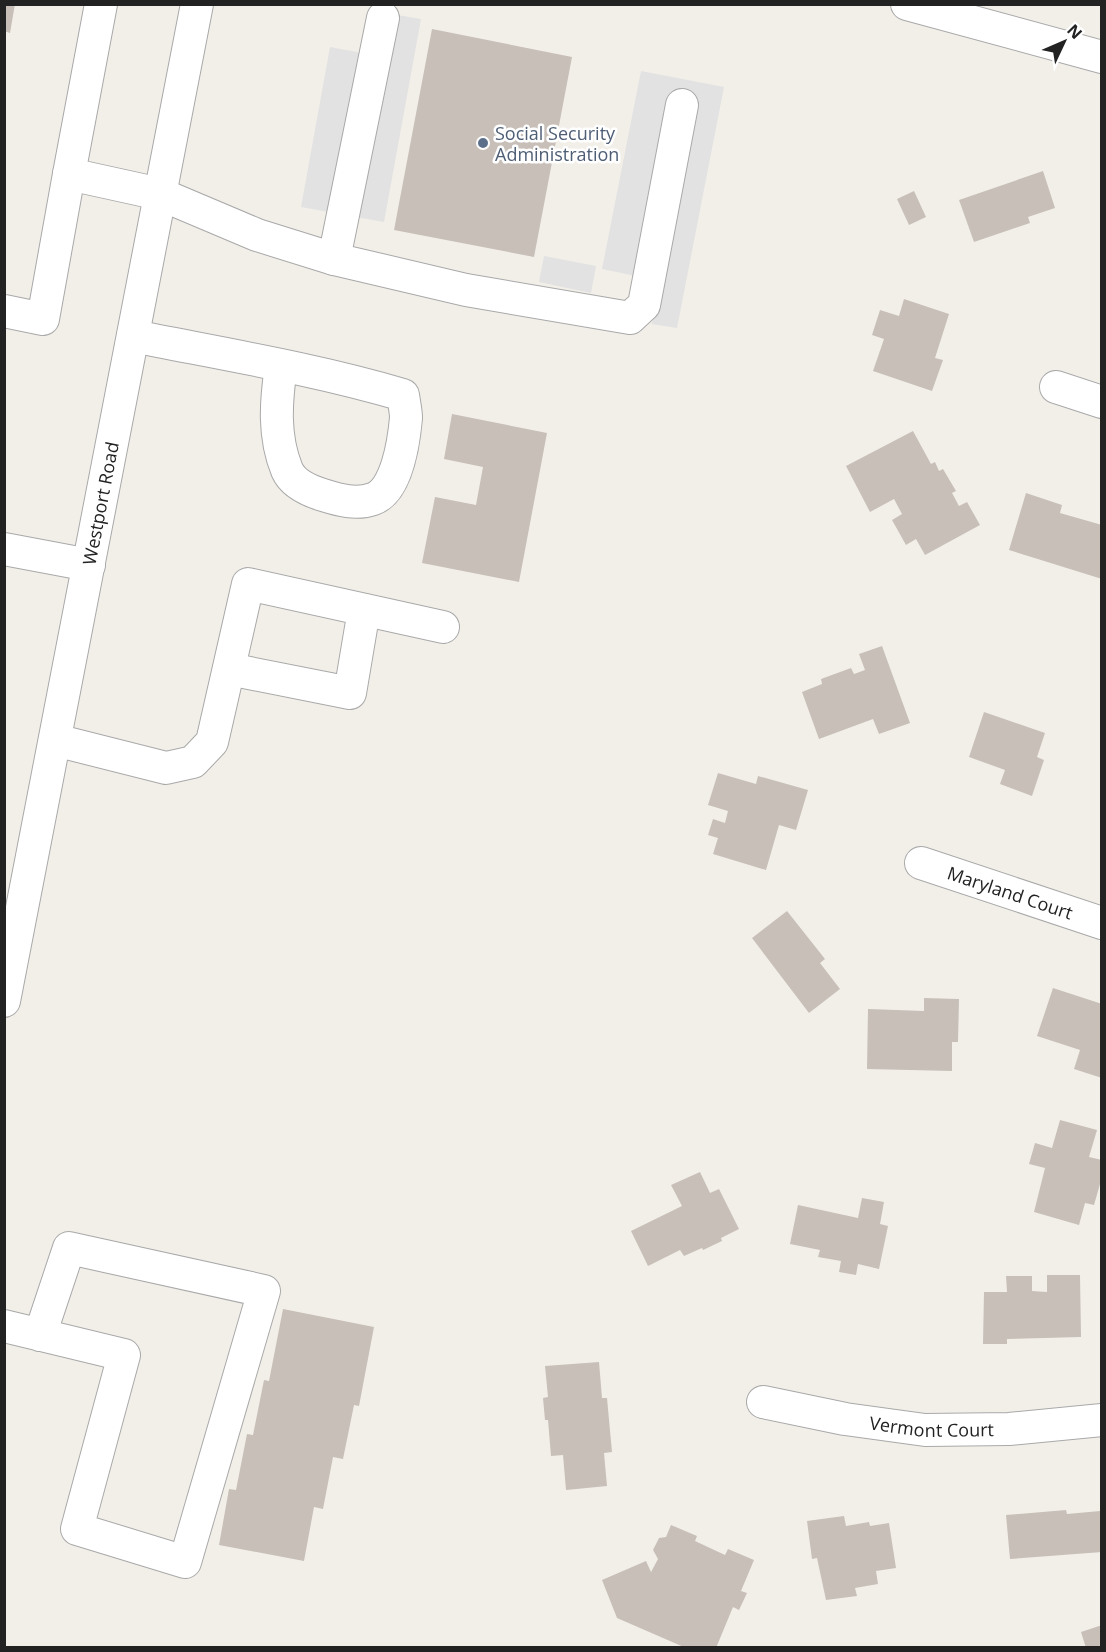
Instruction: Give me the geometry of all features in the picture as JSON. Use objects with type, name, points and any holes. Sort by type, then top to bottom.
[{"type":"street","points":[[4,311],[43,319],[101,4]]},
{"type":"street","name":"Westport Road","points":[[4,1001],[18,861],[55,740],[197,4]]},
{"type":"street","points":[[907,4],[1101,57]]},
{"type":"street","points":[[334,259],[383,18]]},
{"type":"street","points":[[69,174],[160,194],[256,235],[334,259],[466,290],[630,318],[644,305],[682,105]]},
{"type":"street","points":[[133,336],[281,366],[403,395],[406,416],[392,483],[374,499],[348,502],[307,491],[288,472],[277,433],[276,405],[281,366]]},
{"type":"street","points":[[1056,387],[1101,402]]},
{"type":"street","points":[[4,549],[89,565]]},
{"type":"street","points":[[55,740],[166,768],[193,762],[212,742],[248,584],[444,627]]},
{"type":"street","points":[[229,669],[350,693],[364,610]]},
{"type":"street","name":"Maryland Court","points":[[921,863],[1101,923]]},
{"type":"street","points":[[4,1326],[40,1335],[124,1355],[77,1529],[185,1562],[264,1291],[69,1248],[40,1335]]},
{"type":"street","name":"Vermont Court","points":[[763,1402],[845,1419],[925,1430],[1009,1429],[1101,1419]]},
{"type":"shaded area","points":[[397,15],[421,19],[384,222],[301,207],[330,47],[389,58]]},
{"type":"shaded area","points":[[641,71],[724,87],[677,328],[652,324],[660,281],[602,269]]},
{"type":"shaded area","points":[[544,256],[596,266],[591,293],[539,282]]},
{"type":"building","points":[[4,4],[15,4],[10,33],[4,31]]},
{"type":"building","name":"Social Security Administration","points":[[432,29],[572,57],[534,257],[394,230]]},
{"type":"building","points":[[1043,171],[1055,208],[1028,217],[1030,223],[974,242],[959,200]]},
{"type":"building","points":[[914,191],[926,217],[909,225],[897,199]]},
{"type":"building","points":[[904,299],[949,314],[935,358],[943,360],[932,391],[873,371],[884,339],[872,335],[880,310],[899,316]]},
{"type":"building","points":[[452,414],[547,433],[519,582],[422,563],[435,497],[476,505],[483,467],[444,459]]},
{"type":"building","points":[[913,431],[931,464],[935,462],[939,471],[943,469],[956,491],[952,493],[959,506],[967,502],[980,525],[925,555],[916,539],[906,545],[892,520],[902,514],[894,499],[870,512],[846,466]]},
{"type":"building","points":[[1026,493],[1062,505],[1060,513],[1102,525],[1102,579],[1009,550]]},
{"type":"building","points":[[882,646],[910,723],[879,734],[873,719],[819,739],[802,692],[822,684],[821,679],[851,668],[854,674],[865,670],[859,654]]},
{"type":"building","points":[[984,712],[1045,733],[1037,757],[1044,760],[1032,796],[1000,784],[1005,770],[969,757]]},
{"type":"building","points":[[718,773],[756,784],[758,776],[808,790],[796,830],[779,825],[766,870],[713,854],[718,838],[708,835],[713,819],[725,823],[728,811],[708,805]]},
{"type":"building","points":[[787,911],[825,959],[820,963],[840,989],[809,1013],[752,938]]},
{"type":"building","points":[[1053,988],[1102,1004],[1102,1078],[1074,1069],[1080,1050],[1037,1036]]},
{"type":"building","points":[[924,998],[959,999],[958,1042],[952,1042],[952,1071],[867,1069],[868,1009],[924,1011]]},
{"type":"building","points":[[1060,1120],[1097,1130],[1089,1157],[1102,1160],[1102,1177],[1094,1205],[1085,1203],[1079,1225],[1034,1212],[1045,1168],[1029,1164],[1035,1143],[1052,1148]]},
{"type":"building","points":[[700,1172],[710,1193],[719,1189],[739,1229],[703,1250],[702,1248],[684,1256],[680,1250],[648,1266],[631,1231],[682,1206],[671,1185]]},
{"type":"building","points":[[862,1198],[884,1202],[880,1224],[888,1226],[879,1269],[858,1264],[856,1275],[839,1272],[841,1261],[818,1257],[820,1250],[790,1244],[798,1205],[858,1218]]},
{"type":"building","points":[[1047,1275],[1080,1275],[1081,1337],[1007,1339],[1007,1344],[983,1344],[984,1292],[1007,1292],[1006,1276],[1032,1276],[1032,1291],[1047,1292]]},
{"type":"building","points":[[283,1309],[374,1327],[359,1406],[354,1405],[343,1459],[333,1457],[323,1509],[314,1507],[304,1561],[219,1545],[229,1489],[236,1490],[247,1434],[253,1435],[264,1380],[269,1381]]},
{"type":"building","points":[[599,1362],[602,1398],[607,1398],[612,1452],[604,1453],[607,1486],[566,1490],[563,1455],[551,1456],[548,1420],[545,1420],[543,1398],[548,1397],[545,1366]]},
{"type":"building","points":[[1066,1510],[1067,1514],[1100,1511],[1102,1552],[1010,1559],[1006,1515]]},
{"type":"building","points":[[844,1516],[846,1526],[869,1522],[870,1526],[889,1523],[896,1568],[876,1571],[878,1584],[855,1588],[857,1596],[826,1600],[817,1558],[812,1559],[807,1521]]},
{"type":"building","points":[[671,1525],[697,1536],[695,1541],[725,1555],[728,1549],[754,1560],[741,1591],[747,1593],[739,1610],[733,1607],[716,1648],[686,1648],[617,1618],[602,1580],[646,1561],[651,1572],[658,1559],[653,1550],[659,1538],[666,1537]]},
{"type":"building","points":[[1102,1625],[1102,1648],[1086,1648],[1081,1632]]},
{"type":"place","name":"Social Security Administration","points":[[483,143]]}]
